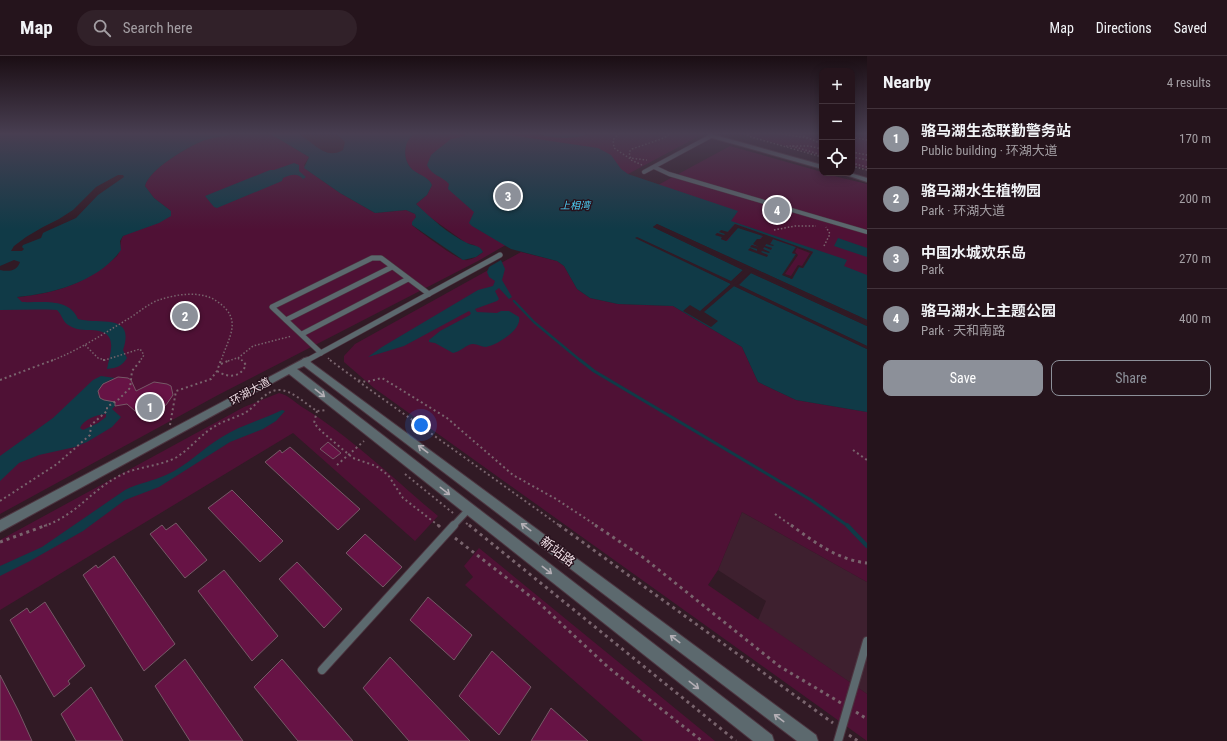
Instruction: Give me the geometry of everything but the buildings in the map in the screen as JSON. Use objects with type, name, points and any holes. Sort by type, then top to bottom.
[{"type":"street","points":[[855,171],[867,174]]},
{"type":"street","points":[[853,176],[867,180]]},
{"type":"street","name":"环湖大道","points":[[0,526],[305,361]]},
{"type":"street","name":"新站路","points":[[305,361],[810,741]]},
{"type":"street","name":"新站路","points":[[290,369],[335,411],[464,514],[766,741]]},
{"type":"lane","points":[[644,172],[658,165]]},
{"type":"lane","points":[[652,168],[867,232]]},
{"type":"lane","name":"环湖大道","points":[[305,361],[500,256]]},
{"type":"lane","points":[[321,353],[272,306],[277,302],[372,258],[380,258],[430,294]]},
{"type":"lane","points":[[286,320],[392,267]]},
{"type":"lane","points":[[301,334],[408,278]]},
{"type":"lane","points":[[322,670],[464,514]]},
{"type":"lane","points":[[838,741],[867,642]]},
{"type":"path","points":[[643,165],[652,168]]},
{"type":"path","points":[[855,167],[867,170]]},
{"type":"path","points":[[833,235],[830,234],[825,226],[834,222]]},
{"type":"path","points":[[774,230],[805,225],[818,226]]},
{"type":"path","points":[[824,246],[830,234]]},
{"type":"path","points":[[0,380],[68,354],[89,343],[158,300],[188,294],[198,294],[214,299],[223,305],[231,315],[234,325],[220,364],[211,379],[176,391],[168,436]]},
{"type":"path","points":[[220,364],[227,360],[238,358],[253,346],[262,342],[301,334]]},
{"type":"path","points":[[0,501],[57,464],[90,435],[91,425],[107,411],[107,407],[120,399],[130,388],[132,371],[144,355],[140,349],[105,360],[98,358],[85,345]]},
{"type":"path","points":[[321,353],[858,741]]},
{"type":"path","points":[[217,371],[227,377],[240,374],[246,365],[243,360],[238,358]]},
{"type":"path","points":[[357,380],[366,382],[382,378],[447,418],[513,475],[556,499],[644,558],[779,666],[867,720]]},
{"type":"path","points":[[0,542],[59,521],[75,510],[105,484],[120,475],[167,462],[178,456],[209,430],[218,424],[246,412],[272,390],[288,391],[317,411],[335,411]]},
{"type":"path","points":[[320,405],[326,410],[335,411]]},
{"type":"path","points":[[317,411],[314,424],[321,431],[353,458],[376,466],[388,475],[403,498],[539,603],[609,668],[702,741]]},
{"type":"path","points":[[359,436],[370,446]]},
{"type":"path","points":[[337,465],[364,441]]},
{"type":"path","points":[[853,450],[867,460]]},
{"type":"path","points":[[400,470],[464,514],[736,741]]},
{"type":"path","points":[[775,514],[838,555],[854,562],[867,563]]},
{"type":"shaded area","points":[[304,165],[307,170],[340,193],[375,213],[406,210],[415,214],[416,217],[412,225],[446,250],[464,260],[469,260],[483,252],[474,245],[466,243],[427,215],[416,204],[427,195],[432,185],[412,170],[408,165],[645,165],[478,261],[218,395],[0,514],[0,300],[40,294],[64,288],[88,277],[113,260],[117,256],[123,236],[171,211],[154,198],[145,186],[148,179],[162,166]]},
{"type":"shaded area","points":[[695,165],[797,165],[819,171],[819,176],[834,176],[867,184],[867,304],[792,279],[721,239],[658,185]]},
{"type":"shaded area","points":[[855,165],[867,165],[867,169],[855,166]]},
{"type":"shaded area","points":[[521,252],[557,261],[564,266],[577,289],[590,298],[618,304],[673,306],[742,347],[758,382],[796,400],[867,412],[867,582],[742,512],[718,570],[708,585],[867,694],[867,741],[374,388],[344,362],[344,356],[355,344]]},
{"type":"shaded area","points":[[279,393],[289,397],[337,431],[438,516],[415,541],[293,433],[0,610],[0,540],[244,407]]},
{"type":"shaded area","points":[[742,512],[867,582],[867,694],[758,620],[766,601],[718,570]]},
{"type":"shaded area","points":[[479,548],[715,741],[643,741],[465,585],[473,577],[464,566]]},
{"type":"water","points":[[0,165],[163,165],[154,172],[148,179],[145,186],[154,198],[171,211],[171,216],[159,223],[123,236],[120,241],[121,250],[112,261],[88,278],[60,289],[17,297],[22,302],[46,302],[61,304],[74,312],[78,319],[113,322],[120,325],[124,330],[126,338],[123,350],[127,358],[119,366],[107,369],[111,343],[106,334],[100,331],[80,330],[72,327],[65,323],[57,310],[0,310],[0,270],[6,271],[15,269],[20,262],[14,260],[0,266]],"holes":[[[118,175],[123,175],[124,177],[98,195],[76,218],[43,233],[41,238],[23,245],[22,247],[24,249],[22,251],[11,251],[14,246],[26,237],[73,210],[96,187]]]},
{"type":"water","points":[[288,165],[299,165],[299,171],[306,177],[303,179],[298,175],[288,176],[283,178],[282,181],[217,208],[214,207],[205,196],[270,170]]},
{"type":"water","points":[[305,165],[408,165],[412,169],[428,179],[432,185],[427,195],[416,204],[446,230],[467,243],[478,247],[483,252],[476,257],[463,260],[412,225],[412,222],[416,217],[415,214],[406,210],[375,213],[340,193],[304,168]]},
{"type":"water","name":"上相湾","points":[[427,165],[618,165],[628,174],[738,211],[731,221],[847,260],[844,266],[867,275],[867,320],[657,224],[653,227],[743,270],[731,282],[637,237],[731,284],[701,311],[734,286],[867,349],[867,412],[796,400],[758,382],[742,347],[673,306],[618,304],[590,298],[577,289],[564,266],[557,261],[511,249],[472,226],[469,223],[474,212],[448,189],[449,184],[434,174]],"holes":[[[735,224],[813,252],[803,268],[799,267],[792,279],[783,275],[796,254],[792,253],[796,247],[773,239],[770,244],[766,244],[765,246],[772,248],[764,247],[763,249],[769,252],[762,250],[760,253],[767,255],[748,250],[757,251],[758,249],[751,246],[759,247],[754,244],[763,236],[738,227],[727,241],[716,235],[717,233],[724,236]]]},
{"type":"water","points":[[838,238],[867,248],[867,257],[834,246]]},
{"type":"water","points":[[501,260],[505,269],[502,280],[512,297],[509,299],[499,288],[495,291],[499,299],[497,301],[475,309],[477,312],[497,313],[501,311],[509,311],[519,317],[517,327],[508,336],[491,346],[483,347],[471,344],[453,353],[435,343],[429,342],[429,340],[440,331],[470,315],[471,313],[469,311],[404,346],[368,357],[382,347],[478,290],[493,286],[495,281],[489,277],[487,272],[489,267]]},
{"type":"water","points":[[751,273],[867,326],[867,346],[738,285]]},
{"type":"water","points":[[101,376],[115,378],[103,384],[98,392],[98,395],[104,400],[115,401],[115,406],[112,409],[121,417],[112,427],[87,442],[75,447],[39,455],[19,463],[0,481],[0,456],[53,418],[93,380]],"holes":[[[106,414],[106,417],[98,423],[83,430],[80,428],[84,422],[98,415]]]},
{"type":"water","points":[[282,410],[285,411],[276,421],[263,429],[230,442],[159,487],[125,500],[83,531],[0,576],[0,566],[42,547],[125,490],[174,471],[215,441],[229,433]]},
{"type":"pier","points":[[657,224],[867,320],[867,322],[657,227],[745,269],[745,271],[733,284],[736,285],[752,271],[867,324],[867,326],[751,273],[739,285],[867,346],[867,349],[734,286],[704,312],[718,321],[711,327],[683,311],[690,305],[700,311],[731,284],[635,238],[637,237],[731,281],[743,270],[653,227]]},
{"type":"pier","points":[[735,224],[813,252],[803,268],[799,267],[792,279],[782,275],[796,254],[792,253],[796,247],[773,239],[770,244],[774,245],[773,246],[766,244],[765,246],[772,248],[771,250],[764,247],[763,249],[770,252],[761,252],[768,255],[767,257],[748,250],[750,248],[757,251],[757,249],[750,247],[752,245],[759,247],[753,244],[757,239],[761,239],[763,236],[738,228],[726,241],[721,239],[722,237],[715,235],[717,233],[724,235],[725,234],[719,232],[721,230],[728,232]],"holes":[[[797,248],[810,253],[802,266],[798,265],[791,276],[785,274],[798,255],[795,252]]]},
{"type":"waterway","points":[[514,301],[534,322],[581,361]]},
{"type":"waterway","points":[[580,360],[594,371],[811,500],[848,526]]},
{"type":"waterway","points":[[848,526],[867,546]]},
{"type":"place","name":"中国水城欢乐岛","points":[[508,196]]},
{"type":"place","name":"骆马湖水上主题公园","points":[[777,210]]},
{"type":"place","name":"骆马湖水生植物园","points":[[185,316]]},
{"type":"place","name":"骆马湖生态联勤警务站","points":[[150,407]]}]
